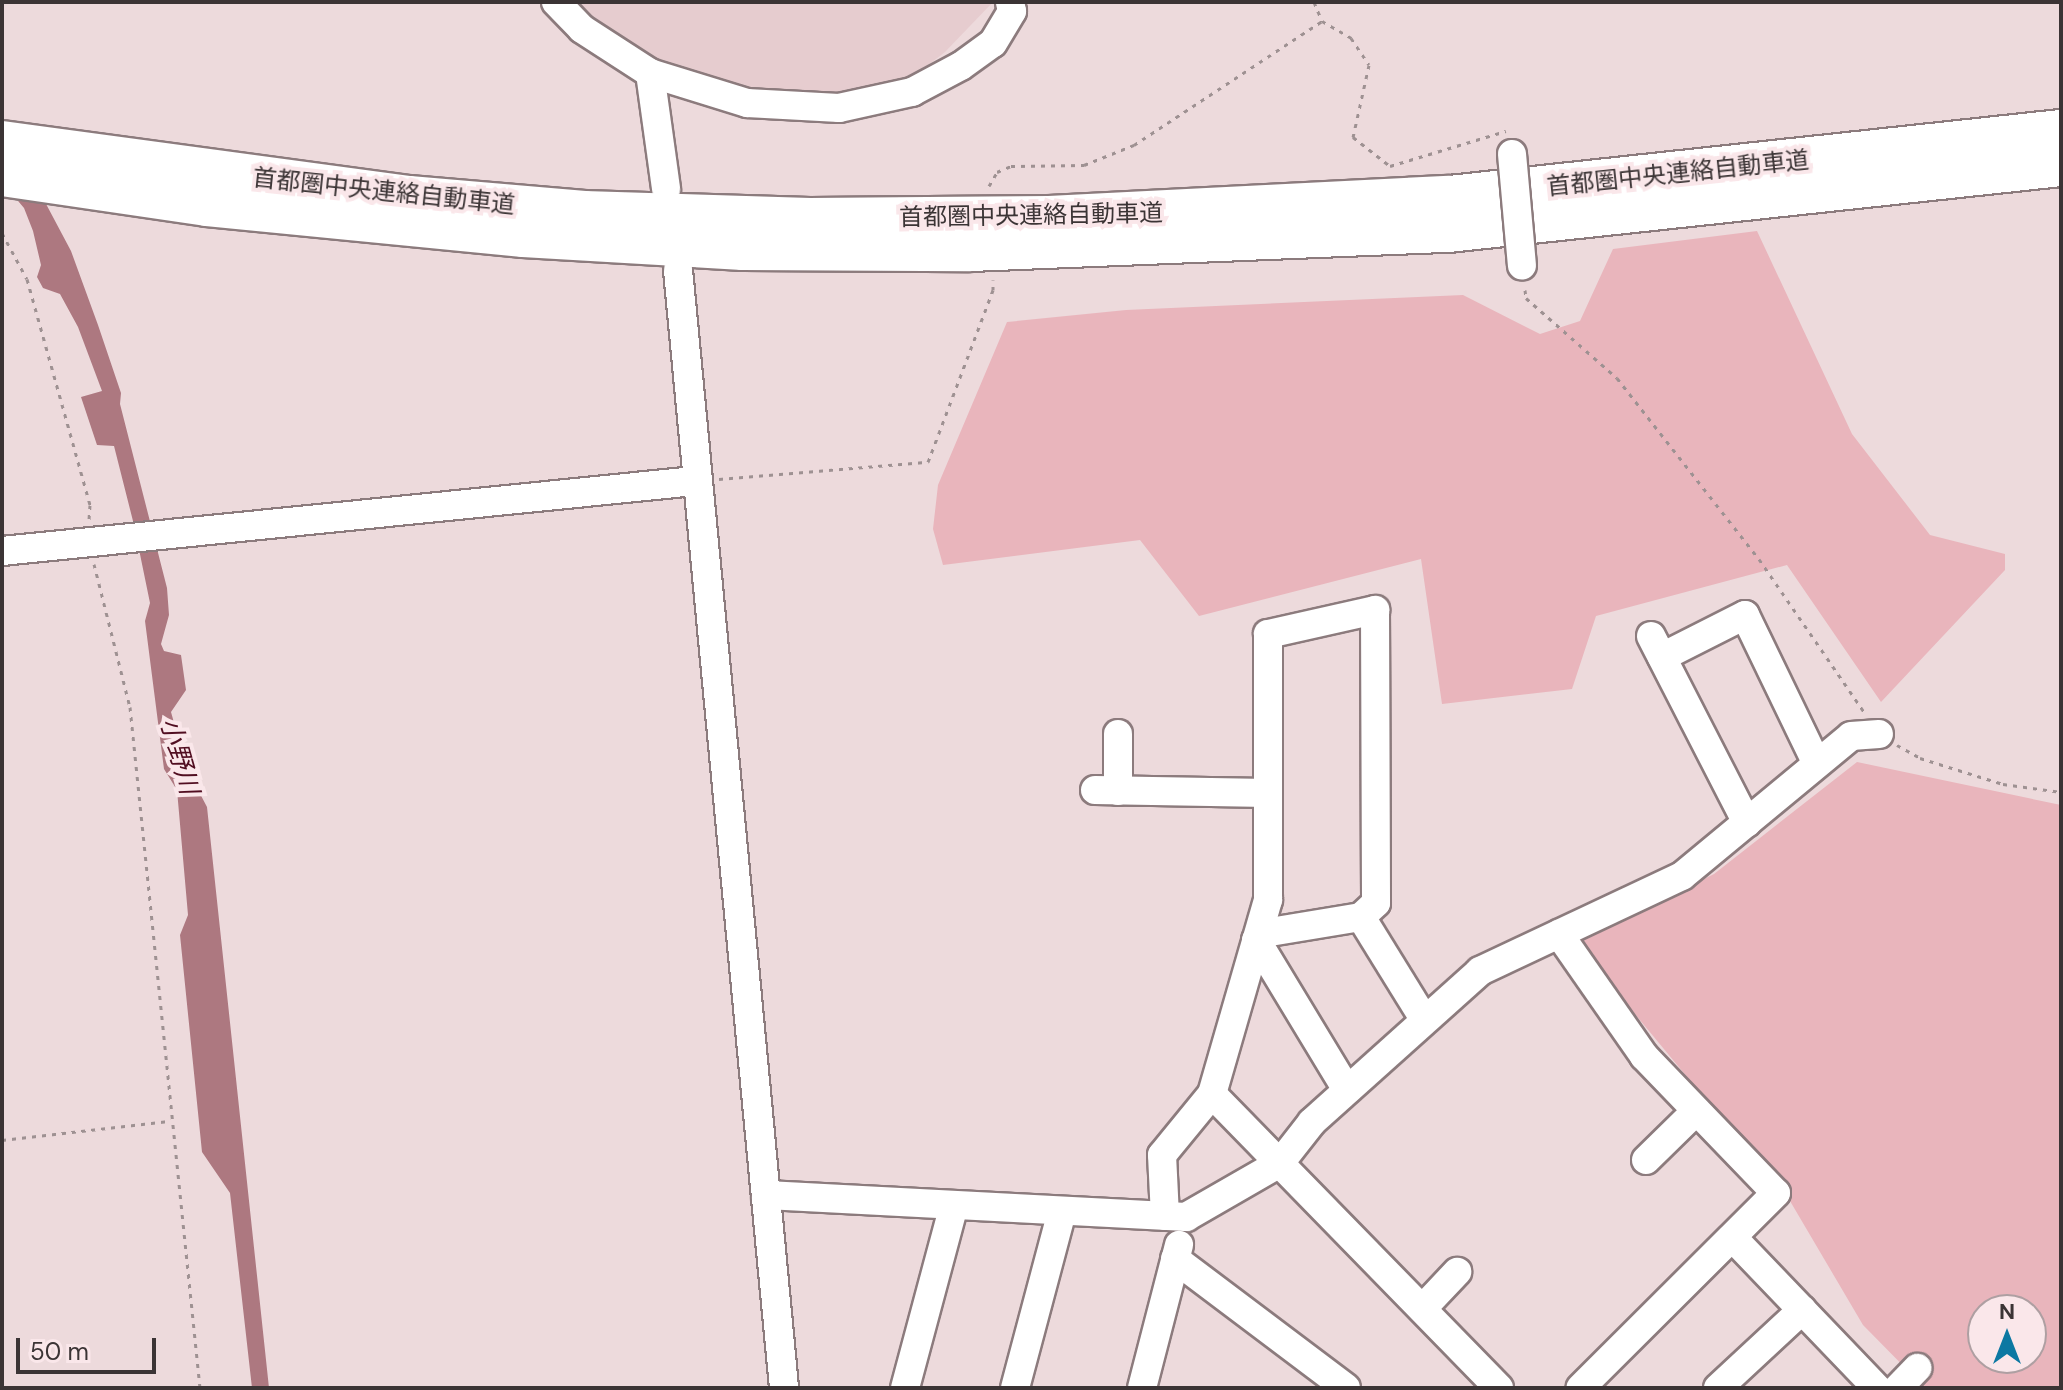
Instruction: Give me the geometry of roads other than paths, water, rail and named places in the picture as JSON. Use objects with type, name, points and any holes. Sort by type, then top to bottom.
[{"type":"highway","name":"首都圏中央連絡自動車道","points":[[2,176],[584,211],[810,218],[1049,216],[1479,194],[2061,130]]},
{"type":"highway","name":"首都圏中央連絡自動車道","points":[[2,141],[208,189],[554,239],[743,250],[985,251],[1448,232],[2061,166]]},
{"type":"street","points":[[556,2],[582,29],[650,73],[747,103],[839,108],[912,92],[993,43],[1012,11],[1010,2]]},
{"type":"street","points":[[650,73],[666,189]]},
{"type":"street","points":[[1512,154],[1522,266]]},
{"type":"street","points":[[678,270],[695,481],[784,1388]]},
{"type":"street","points":[[2,551],[695,481]]},
{"type":"street","points":[[1142,1388],[1175,1259],[1176,1216],[1162,1155],[1212,1094],[1256,940],[1268,900],[1268,634],[1375,610],[1376,903],[1361,917],[1270,932],[1256,940]]},
{"type":"street","points":[[1747,823],[1656,646],[1745,615],[1817,764]]},
{"type":"street","points":[[1118,734],[1106,790],[1268,793]]},
{"type":"street","points":[[766,1195],[1176,1216],[1280,1163],[1312,1122],[1480,971],[1682,876],[1851,736],[1879,734]]},
{"type":"street","points":[[1361,917],[1424,1019]]},
{"type":"street","points":[[1559,934],[1644,1056],[1776,1193],[1580,1388]]},
{"type":"street","points":[[1256,940],[1347,1090]]},
{"type":"street","points":[[1212,1094],[1499,1388]]},
{"type":"street","points":[[1646,1160],[1696,1111]]},
{"type":"street","points":[[905,1388],[954,1205]]},
{"type":"street","points":[[1015,1388],[1062,1211]]},
{"type":"street","points":[[1733,1238],[1877,1388]]},
{"type":"street","points":[[1175,1259],[1346,1388]]},
{"type":"street","points":[[1423,1308],[1457,1272]]},
{"type":"street","points":[[1718,1388],[1802,1310]]},
{"type":"water","name":"小野川","points":[[2,121],[71,251],[98,325],[121,393],[120,404],[167,588],[169,615],[161,644],[164,651],[181,655],[186,690],[171,712],[187,769],[207,807],[269,1388],[252,1388],[230,1193],[202,1152],[180,935],[188,915],[177,790],[164,769],[145,621],[150,603],[134,525],[114,446],[97,445],[81,397],[102,391],[78,327],[60,294],[43,288],[37,277],[41,265],[33,231],[24,208],[2,182]]}]
